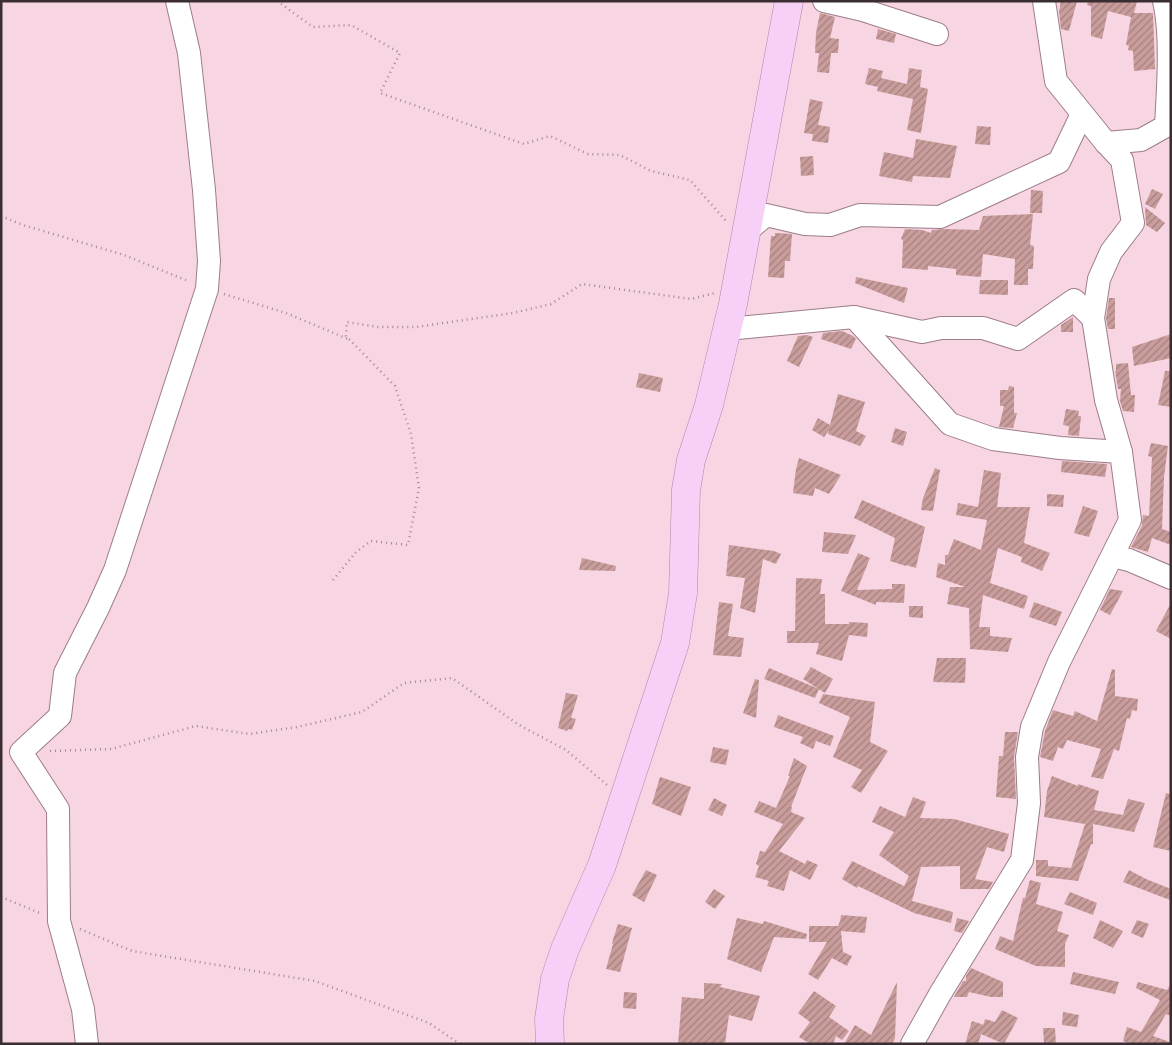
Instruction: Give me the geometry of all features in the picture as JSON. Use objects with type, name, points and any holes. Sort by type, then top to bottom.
[{"type":"main road","points":[[550,1044],[549,1020],[555,979],[565,949],[602,865],[623,796],[675,643],[683,593],[686,490],[691,460],[709,405],[736,288],[789,1]]},
{"type":"street","points":[[87,1044],[83,1009],[59,921],[58,809],[21,752],[60,716],[65,672],[115,570],[207,289],[209,261],[204,190],[189,53],[177,1]]},
{"type":"street","points":[[824,1],[863,10],[937,34]]},
{"type":"street","points":[[912,1044],[940,994],[1022,860],[1029,803],[1027,757],[1032,727],[1058,662],[1130,520],[1121,452],[1106,400],[1093,318],[1099,279],[1111,252],[1133,223],[1122,160],[1056,81],[1044,1]]},
{"type":"street","points":[[1106,143],[1141,140],[1166,126],[1170,57],[1167,12],[1164,1]]},
{"type":"street","points":[[747,231],[766,215],[805,224],[830,225],[860,215],[940,217],[1059,162],[1082,114]]},
{"type":"street","points":[[727,329],[854,317],[922,332],[941,328],[983,328],[1018,339],[1074,300],[1093,318]]},
{"type":"street","points":[[854,317],[950,424],[993,438],[1060,448],[1121,452]]},
{"type":"street","points":[[1113,556],[1129,560],[1171,578]]},
{"type":"path","points":[[277,1],[313,27],[351,25],[400,53],[380,93],[524,144],[550,136],[588,154],[620,155],[651,171],[690,180],[731,226],[747,231]]},
{"type":"path","points":[[1,216],[23,225],[124,255],[207,289],[286,313],[349,340]]},
{"type":"path","points":[[332,580],[356,552],[371,541],[408,545],[419,488],[411,434],[395,386],[346,336],[347,322],[378,327],[416,327],[513,314],[552,304],[582,284],[691,299],[736,288]]},
{"type":"path","points":[[21,752],[111,749],[196,726],[249,734],[297,727],[362,712],[404,683],[452,678],[519,725],[566,750],[601,781],[623,796]]},
{"type":"path","points":[[1,897],[132,951],[315,981],[429,1022],[460,1044]]},
{"type":"building","points":[[1061,1],[1077,1],[1069,31],[1061,29],[1059,11]]},
{"type":"building","points":[[1088,1],[1137,1],[1134,13],[1153,13],[1155,69],[1134,71],[1133,51],[1128,50],[1129,46],[1126,45],[1131,17],[1108,11],[1102,39],[1091,36],[1091,6],[1087,5]]},
{"type":"building","points":[[820,13],[835,17],[830,38],[839,39],[838,53],[831,53],[829,73],[817,72],[819,53],[815,53],[816,33]]},
{"type":"building","points":[[878,29],[896,34],[894,43],[876,39]]},
{"type":"building","points":[[869,68],[883,71],[881,78],[907,84],[909,68],[922,70],[920,87],[928,89],[921,133],[907,130],[913,99],[877,91],[878,87],[865,84]]},
{"type":"building","points":[[810,99],[823,102],[818,125],[830,127],[828,143],[812,141],[813,134],[804,133]]},
{"type":"building","points":[[977,126],[991,127],[990,145],[975,144]]},
{"type":"building","points":[[916,139],[957,146],[950,178],[913,176],[912,182],[879,176],[884,152],[913,158]]},
{"type":"building","points":[[813,156],[814,175],[801,176],[800,157]]},
{"type":"building","points":[[1152,189],[1163,194],[1155,209],[1145,204]]},
{"type":"building","points":[[1031,190],[1043,191],[1042,213],[1030,213]]},
{"type":"building","points":[[1145,207],[1165,223],[1157,232],[1146,225]]},
{"type":"building","points":[[1033,214],[1030,245],[1034,246],[1033,269],[1028,269],[1028,285],[1014,285],[1015,259],[983,254],[981,277],[956,275],[956,269],[928,266],[928,270],[902,268],[903,240],[901,239],[905,229],[922,230],[931,233],[932,230],[944,229],[979,230],[983,216]]},
{"type":"building","points":[[775,233],[792,234],[790,261],[785,261],[784,278],[768,277],[771,236],[775,236]]},
{"type":"building","points":[[856,277],[908,288],[904,303],[855,283]]},
{"type":"building","points":[[980,280],[1008,280],[1008,295],[979,294]]},
{"type":"building","points":[[1109,298],[1115,298],[1115,329],[1108,329],[1106,318]]},
{"type":"building","points":[[1073,317],[1073,332],[1061,332],[1061,325]]},
{"type":"building","points":[[842,331],[856,339],[851,349],[821,339],[823,333]]},
{"type":"building","points":[[1171,334],[1171,358],[1134,366],[1132,347]]},
{"type":"building","points":[[807,335],[813,337],[799,367],[787,361],[798,336]]},
{"type":"building","points":[[1128,363],[1131,395],[1135,395],[1134,412],[1123,411],[1120,401],[1121,389],[1118,389],[1115,371],[1116,364]]},
{"type":"building","points":[[1165,371],[1171,371],[1171,407],[1158,405]]},
{"type":"building","points":[[639,373],[663,378],[660,392],[636,387]]},
{"type":"building","points":[[1009,386],[1014,387],[1014,413],[1017,413],[1013,428],[999,427],[1004,406],[1000,406],[1000,390],[1008,390]]},
{"type":"building","points":[[838,394],[865,402],[856,431],[866,436],[860,446],[828,434],[829,430],[824,437],[812,430],[818,418],[830,425]]},
{"type":"building","points":[[1066,409],[1079,411],[1078,416],[1081,416],[1079,436],[1068,435],[1069,426],[1063,425]]},
{"type":"building","points":[[895,428],[907,432],[903,446],[891,442]]},
{"type":"building","points":[[1151,443],[1168,446],[1164,477],[1162,529],[1171,532],[1171,545],[1152,538],[1148,552],[1131,547],[1142,526],[1143,515],[1149,516],[1152,457],[1148,456]]},
{"type":"building","points":[[799,458],[841,475],[829,494],[815,488],[813,496],[793,493]]},
{"type":"building","points":[[1062,461],[1107,464],[1105,477],[1061,472]]},
{"type":"building","points":[[935,468],[940,470],[933,511],[921,510],[923,498]]},
{"type":"building","points":[[984,470],[1001,473],[997,507],[1030,507],[1024,543],[1050,553],[1042,571],[1021,562],[1022,557],[998,548],[990,583],[1028,596],[1024,609],[983,595],[979,627],[990,627],[990,636],[1012,638],[1008,652],[970,649],[969,608],[947,604],[950,587],[965,587],[936,577],[938,563],[945,565],[945,555],[948,555],[954,539],[981,550],[987,520],[956,515],[958,503],[978,507]]},
{"type":"building","points":[[1047,494],[1064,495],[1063,507],[1047,506]]},
{"type":"building","points":[[862,500],[925,527],[916,568],[890,561],[895,538],[854,518]]},
{"type":"building","points":[[1083,506],[1098,511],[1089,537],[1074,533]]},
{"type":"building","points":[[824,532],[856,535],[848,554],[822,552]]},
{"type":"building","points":[[729,545],[774,551],[781,554],[776,564],[763,559],[755,613],[740,608],[745,578],[726,576]]},
{"type":"building","points":[[858,553],[870,558],[857,590],[892,589],[892,584],[905,584],[904,603],[876,602],[876,605],[841,591]]},
{"type":"building","points":[[582,558],[616,566],[615,571],[579,570]]},
{"type":"building","points":[[796,578],[822,579],[820,594],[825,594],[825,624],[868,623],[867,637],[849,635],[842,661],[816,654],[819,643],[787,643],[787,631],[795,631]]},
{"type":"building","points":[[1110,589],[1123,591],[1110,615],[1100,610]]},
{"type":"building","points":[[719,602],[733,604],[728,636],[744,638],[741,657],[713,655]]},
{"type":"building","points":[[1034,602],[1062,612],[1056,626],[1029,617]]},
{"type":"building","points":[[1171,603],[1171,639],[1156,631]]},
{"type":"building","points":[[909,606],[923,606],[923,618],[909,617]]},
{"type":"building","points":[[937,658],[966,658],[965,683],[933,682]]},
{"type":"building","points":[[811,667],[833,679],[825,693],[803,679]]},
{"type":"building","points":[[769,668],[819,689],[815,698],[764,679]]},
{"type":"building","points":[[1112,669],[1115,670],[1115,696],[1138,699],[1137,711],[1132,710],[1130,719],[1127,718],[1119,751],[1114,749],[1103,779],[1091,777],[1101,749],[1067,740],[1063,749],[1058,747],[1053,761],[1040,757],[1045,731],[1053,710],[1073,716],[1075,711],[1097,721]]},
{"type":"building","points":[[755,679],[759,680],[756,718],[743,713]]},
{"type":"building","points":[[566,693],[578,695],[571,718],[576,719],[572,730],[568,729],[567,731],[558,728]]},
{"type":"building","points":[[823,694],[875,702],[870,742],[888,751],[861,793],[851,787],[862,770],[833,757],[850,717],[819,703]]},
{"type":"building","points":[[778,715],[834,736],[830,746],[816,741],[813,749],[800,743],[803,737],[774,727]]},
{"type":"building","points":[[1005,732],[1018,732],[1014,757],[1016,799],[996,797],[999,756],[1003,756]]},
{"type":"building","points":[[713,747],[729,750],[726,765],[710,762]]},
{"type":"building","points":[[794,758],[807,766],[791,807],[791,812],[805,818],[779,851],[805,864],[807,860],[818,865],[810,880],[790,870],[784,891],[767,886],[769,881],[755,877],[759,866],[756,864],[760,851],[765,852],[783,824],[754,812],[759,801],[776,808],[790,776],[788,776]]},
{"type":"building","points":[[1052,776],[1078,786],[1078,784],[1099,791],[1094,810],[1123,815],[1128,799],[1145,803],[1134,832],[1093,824],[1093,844],[1091,844],[1078,881],[1036,876],[1036,860],[1048,860],[1048,866],[1071,868],[1085,824],[1044,817],[1047,791]]},
{"type":"building","points":[[660,777],[691,787],[681,816],[652,804]]},
{"type":"building","points":[[1166,793],[1171,794],[1171,851],[1153,847]]},
{"type":"building","points":[[913,797],[926,802],[920,818],[954,819],[1009,834],[1004,852],[987,847],[975,879],[993,882],[989,889],[960,889],[960,866],[921,867],[912,901],[953,912],[951,923],[914,913],[858,886],[857,888],[842,879],[852,861],[904,886],[909,876],[879,855],[894,832],[872,822],[880,806],[905,817]]},
{"type":"building","points":[[714,798],[727,805],[722,816],[708,810]]},
{"type":"building","points":[[646,870],[657,875],[644,902],[632,895]]},
{"type":"building","points":[[1129,870],[1171,889],[1170,900],[1123,882]]},
{"type":"building","points":[[1030,880],[1041,883],[1036,904],[1063,912],[1057,931],[1069,935],[1065,944],[1065,967],[1036,966],[995,949],[1000,936],[1013,941],[1023,898],[1025,898]]},
{"type":"building","points":[[714,889],[725,896],[715,909],[705,902]]},
{"type":"building","points":[[1070,892],[1097,903],[1093,915],[1064,904]]},
{"type":"building","points":[[841,915],[867,917],[865,933],[841,931],[843,952],[852,956],[847,966],[832,958],[818,980],[808,974],[827,942],[809,942],[809,926],[838,926]]},
{"type":"building","points":[[737,918],[763,924],[764,921],[807,934],[806,939],[774,937],[761,972],[727,959]]},
{"type":"building","points":[[957,918],[969,921],[962,933],[954,931]]},
{"type":"building","points":[[1100,920],[1123,931],[1113,948],[1093,938]]},
{"type":"building","points":[[1137,920],[1149,924],[1143,938],[1131,933]]},
{"type":"building","points":[[618,924],[632,928],[620,972],[606,969]]},
{"type":"building","points":[[971,968],[1003,982],[1003,997],[991,997],[969,992],[967,997],[954,997],[963,981],[966,981],[966,976]]},
{"type":"building","points":[[1073,972],[1119,982],[1115,994],[1070,984]]},
{"type":"building","points":[[897,982],[895,1038],[892,1044],[844,1044],[855,1025],[871,1035]]},
{"type":"building","points":[[1138,982],[1167,990],[1171,983],[1171,1016],[1166,1014],[1153,1036],[1170,1042],[1169,1044],[1130,1044],[1123,1041],[1127,1027],[1141,1032],[1160,1000],[1136,988]]},
{"type":"building","points":[[704,983],[722,984],[720,987],[760,996],[752,1021],[729,1015],[725,1044],[678,1044],[682,997],[704,999]]},
{"type":"building","points":[[814,991],[836,1006],[829,1017],[849,1031],[842,1040],[836,1036],[833,1044],[810,1044],[799,1037],[810,1022],[798,1013]]},
{"type":"building","points":[[624,992],[637,993],[636,1009],[623,1008]]},
{"type":"building","points":[[1002,1010],[1018,1018],[1004,1044],[981,1034],[985,1019],[995,1022]]},
{"type":"building","points":[[1063,1012],[1079,1015],[1077,1027],[1062,1025]]},
{"type":"building","points":[[972,1021],[984,1025],[978,1044],[965,1044]]},
{"type":"building","points":[[1043,1028],[1055,1028],[1056,1044],[1044,1044]]}]
